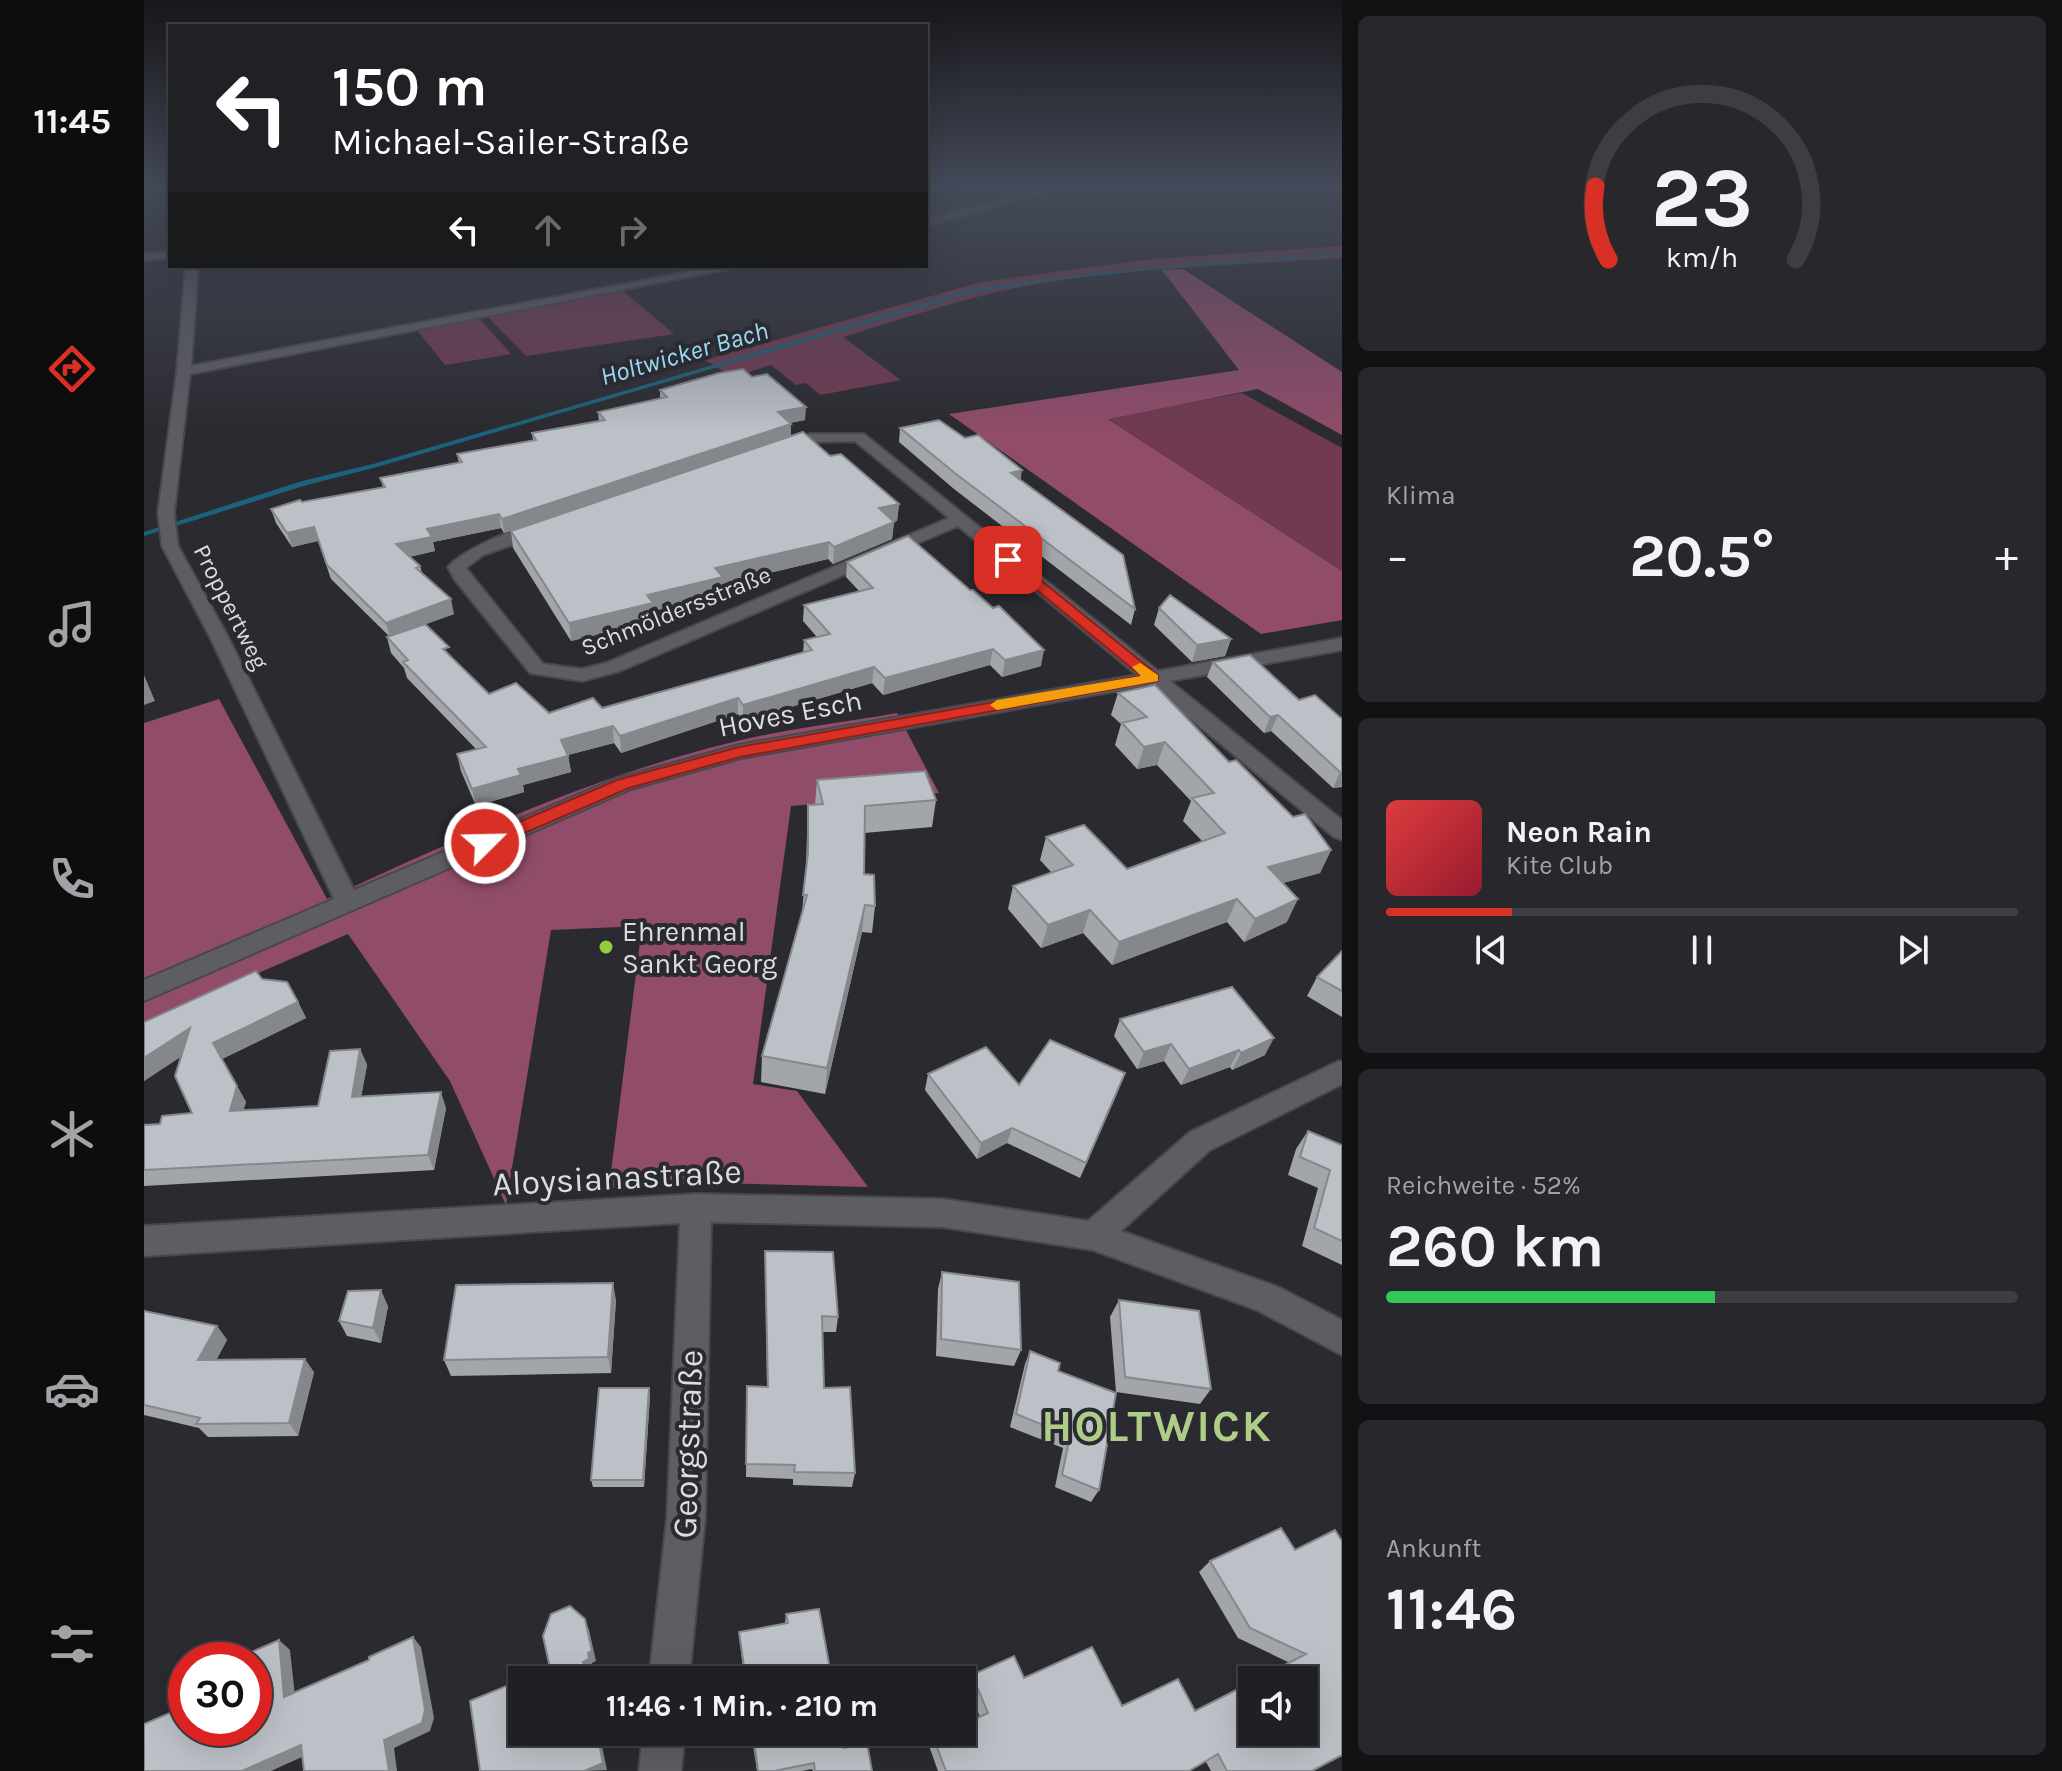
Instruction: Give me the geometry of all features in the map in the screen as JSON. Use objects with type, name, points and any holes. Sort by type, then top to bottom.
[{"type":"street","name":"Proppertweg","points":[[192,268],[184,371],[166,513],[170,546],[219,637],[348,902]]},
{"type":"street","points":[[184,371],[726,268]]},
{"type":"street","points":[[764,453],[810,438],[859,437],[1342,832]]},
{"type":"street","name":"Schmöldersstraße","points":[[553,525],[477,551],[457,567],[461,576],[537,669],[582,675],[613,667],[959,520]]},
{"type":"street","name":"Hoves Esch","points":[[144,991],[623,784],[725,756],[909,720],[1342,644]]},
{"type":"street","points":[[1093,1236],[1200,1141],[1339,1072]]},
{"type":"street","name":"Aloysianastraße","points":[[144,1241],[696,1208],[943,1213],[1093,1236],[1266,1298],[1342,1338]]},
{"type":"street","name":"Georgstraße","points":[[670,1666],[686,1518],[696,1208]]},
{"type":"street","points":[[660,1771],[663,1746]]},
{"type":"shaded area","points":[[1095,267],[1207,267],[1080,278],[992,293],[843,337],[901,380],[820,395],[806,383],[796,385],[771,365],[733,377],[705,360],[981,282]]},
{"type":"shaded area","points":[[1183,269],[1342,372],[1342,435],[1258,389],[1108,419],[1342,571],[1342,620],[1261,634],[949,414],[1239,370],[1162,270]]},
{"type":"shaded area","points":[[621,289],[674,334],[526,356],[488,317],[492,313]]},
{"type":"shaded area","points":[[469,318],[480,319],[511,354],[445,365],[417,330]]},
{"type":"shaded area","points":[[1242,393],[1342,448],[1342,571],[1107,418]]},
{"type":"shaded area","points":[[219,699],[327,899],[475,832],[626,773],[750,738],[897,713],[939,793],[791,806],[753,1084],[797,1091],[868,1187],[717,1183],[609,1188],[642,926],[551,930],[506,1205],[450,1081],[348,934],[144,1023],[144,723]]},
{"type":"building","points":[[743,369],[752,377],[767,374],[806,407],[778,412],[791,424],[502,519],[499,514],[427,529],[432,537],[396,544],[420,566],[416,568],[451,599],[386,623],[327,565],[314,527],[287,533],[271,509],[300,500],[385,487],[380,478],[462,462],[457,454],[536,440],[532,433],[605,420],[598,412],[667,397],[660,390]]},
{"type":"building","points":[[939,420],[965,438],[978,435],[1022,470],[1011,473],[1123,555],[1135,609],[900,428]]},
{"type":"building","points":[[803,432],[830,456],[841,454],[899,504],[879,508],[894,522],[834,547],[829,542],[715,568],[723,577],[647,595],[653,603],[569,623],[511,531]]},
{"type":"building","points":[[908,536],[993,608],[999,606],[1044,650],[1005,660],[993,649],[885,678],[874,667],[743,705],[738,698],[620,736],[613,726],[561,740],[568,756],[518,769],[521,775],[472,789],[457,754],[486,747],[403,662],[408,660],[387,637],[425,624],[449,647],[443,649],[489,694],[516,683],[549,713],[593,698],[602,708],[812,650],[804,640],[830,634],[804,605],[873,588],[847,562]]},
{"type":"building","points":[[1170,595],[1231,639],[1197,645],[1159,608]]},
{"type":"building","points":[[1250,655],[1299,700],[1315,695],[1342,719],[1342,772],[1278,715],[1270,717],[1213,662]]},
{"type":"building","points":[[1155,685],[1229,762],[1236,760],[1293,817],[1305,814],[1331,850],[1268,867],[1298,899],[1255,919],[1237,899],[1119,942],[1090,910],[1048,925],[1013,886],[1073,865],[1046,837],[1084,825],[1127,869],[1225,833],[1192,798],[1214,793],[1165,742],[1144,747],[1122,723],[1147,717],[1118,693]]},
{"type":"building","points":[[925,771],[936,800],[865,806],[864,874],[874,875],[875,906],[865,905],[827,1068],[762,1056],[807,895],[803,895],[808,853],[808,805],[823,804],[817,780]]},
{"type":"building","points":[[1342,951],[1342,991],[1317,977]]},
{"type":"building","points":[[256,971],[262,979],[287,982],[298,1002],[213,1043],[237,1086],[230,1111],[318,1106],[330,1051],[360,1049],[352,1097],[441,1092],[428,1155],[144,1170],[144,1125],[160,1124],[162,1116],[192,1113],[175,1076],[190,1028],[144,1058],[144,1022]]},
{"type":"building","points":[[1232,987],[1274,1038],[1241,1053],[1239,1050],[1189,1069],[1171,1044],[1144,1052],[1120,1019]]},
{"type":"building","points":[[1050,1040],[1125,1073],[1086,1163],[1012,1128],[981,1143],[928,1074],[986,1047],[1019,1085]]},
{"type":"building","points":[[1308,1131],[1342,1145],[1342,1241],[1314,1228],[1330,1170],[1300,1157]]},
{"type":"building","points":[[765,1251],[833,1252],[838,1317],[822,1316],[824,1388],[850,1387],[855,1473],[794,1472],[795,1465],[746,1464],[747,1386],[768,1387]]},
{"type":"building","points":[[942,1272],[1019,1282],[1021,1350],[941,1339]]},
{"type":"building","points":[[613,1283],[608,1357],[444,1360],[456,1285]]},
{"type":"building","points":[[381,1290],[373,1328],[339,1321],[348,1291]]},
{"type":"building","points":[[1119,1300],[1199,1311],[1211,1389],[1125,1377]]},
{"type":"building","points":[[144,1311],[217,1326],[198,1360],[305,1359],[289,1423],[196,1424],[200,1418],[144,1405]]},
{"type":"building","points":[[1030,1351],[1060,1363],[1058,1371],[1116,1393],[1099,1490],[1062,1475],[1070,1436],[1016,1414]]},
{"type":"building","points":[[599,1388],[649,1388],[643,1480],[591,1480]]},
{"type":"building","points":[[1281,1528],[1295,1550],[1335,1530],[1342,1541],[1342,1755],[1312,1771],[1227,1771],[1218,1754],[1189,1771],[946,1771],[937,1746],[976,1746],[976,1719],[988,1713],[976,1684],[976,1673],[1014,1656],[1024,1678],[1092,1647],[1122,1706],[1178,1679],[1195,1711],[1238,1689],[1238,1746],[1318,1746],[1318,1666],[1283,1666],[1306,1654],[1250,1628],[1210,1561]]},
{"type":"building","points":[[570,1606],[585,1619],[592,1651],[588,1653],[589,1659],[583,1662],[584,1666],[550,1666],[543,1636],[551,1614]]},
{"type":"building","points":[[819,1609],[829,1666],[744,1666],[739,1632],[788,1623],[786,1614]]},
{"type":"building","points":[[413,1637],[425,1710],[422,1723],[384,1740],[389,1771],[304,1771],[301,1745],[242,1771],[144,1771],[144,1724],[168,1714],[168,1746],[272,1746],[272,1643],[279,1640],[284,1697],[369,1660],[369,1657]]},
{"type":"building","points":[[508,1685],[508,1746],[600,1746],[603,1763],[584,1771],[480,1771],[470,1701]]},
{"type":"building","points":[[755,1746],[868,1746],[872,1771],[815,1771],[814,1763],[758,1771]]},
{"type":"waterway","name":"Holtwicker Bach","points":[[144,534],[305,483],[375,466],[973,291],[1173,267]]},
{"type":"slow traffic","points":[[997,705],[1153,678],[1140,667]]},
{"type":"place","name":"Ehrenmal Sankt Georg","points":[[606,947]]},
{"type":"district","name":"HOLTWICK","points":[[1157,1426]]},
{"type":"route","points":[[485,843],[623,784],[739,752],[1153,678],[1008,560]]}]
